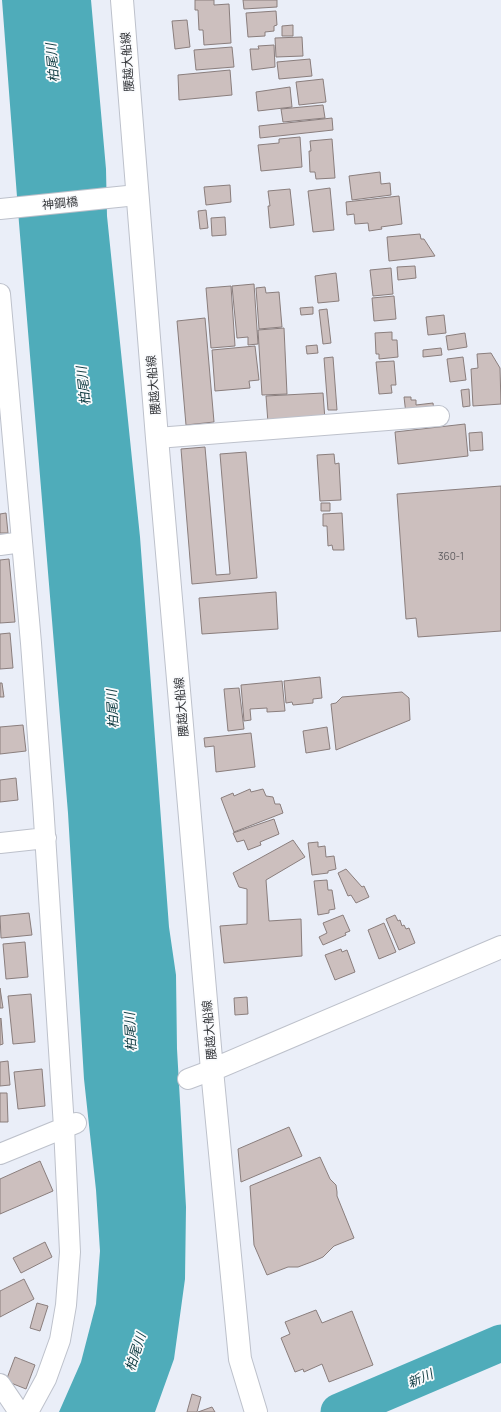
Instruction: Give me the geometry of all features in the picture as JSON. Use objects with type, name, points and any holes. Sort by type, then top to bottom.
[{"type":"main road","name":"腰越大船線","points":[[122,0],[157,438],[212,1070],[240,1358],[256,1412]]},
{"type":"main road","points":[[212,1070],[501,947]]},
{"type":"street","name":"神鋼橋","points":[[2,209],[137,195]]},
{"type":"street","points":[[0,294],[70,1125],[70,1252],[66,1305],[60,1340],[46,1380],[28,1412]]},
{"type":"street","points":[[157,438],[439,416]]},
{"type":"street","points":[[0,545],[22,542]]},
{"type":"street","points":[[0,843],[46,838]]},
{"type":"street","points":[[188,1079],[212,1070]]},
{"type":"street","points":[[0,1154],[70,1125]]},
{"type":"street","points":[[0,1384],[19,1412]]},
{"type":"water","name":"柏尾川","points":[[2,0],[91,0],[106,169],[107,216],[140,537],[169,927],[176,975],[177,1049],[186,1207],[185,1279],[174,1359],[155,1412],[59,1412],[81,1362],[96,1304],[100,1251],[96,1190],[84,1079],[68,813]]},
{"type":"building","points":[[195,0],[214,0],[214,5],[229,4],[231,43],[204,45],[203,30],[199,30],[198,10],[195,10]]},
{"type":"building","points":[[243,0],[277,0],[277,7],[244,9]]},
{"type":"building","points":[[276,11],[277,25],[274,26],[274,31],[265,32],[265,36],[248,37],[246,13]]},
{"type":"building","points":[[187,20],[190,47],[175,49],[172,21]]},
{"type":"building","points":[[293,25],[293,36],[282,36],[282,26]]},
{"type":"building","points":[[302,37],[303,56],[276,57],[275,38]]},
{"type":"building","points":[[274,45],[275,67],[252,70],[250,49],[259,49],[258,46]]},
{"type":"building","points":[[232,47],[234,67],[196,70],[194,50]]},
{"type":"building","points":[[310,59],[312,76],[279,79],[277,62]]},
{"type":"building","points":[[230,70],[232,95],[179,100],[178,75]]},
{"type":"building","points":[[323,79],[326,102],[299,105],[296,82]]},
{"type":"building","points":[[290,87],[292,107],[258,111],[256,92]]},
{"type":"building","points":[[323,105],[325,118],[283,122],[281,109]]},
{"type":"building","points":[[332,118],[333,130],[260,138],[259,126]]},
{"type":"building","points":[[300,137],[302,167],[261,171],[258,145],[279,143],[279,139]]},
{"type":"building","points":[[332,139],[335,178],[316,179],[315,172],[310,172],[310,141]]},
{"type":"building","points":[[380,172],[381,184],[390,183],[391,195],[352,200],[349,176]]},
{"type":"building","points":[[230,185],[231,202],[206,205],[204,187]]},
{"type":"building","points":[[330,188],[334,230],[313,232],[308,191]]},
{"type":"building","points":[[290,189],[294,225],[270,228],[268,191]]},
{"type":"building","points":[[399,196],[402,224],[381,227],[382,229],[369,231],[368,223],[355,224],[354,214],[347,215],[346,202]]},
{"type":"building","points":[[206,210],[208,228],[200,229],[198,211]]},
{"type":"building","points":[[225,217],[226,235],[212,236],[211,218]]},
{"type":"building","points":[[420,234],[421,239],[424,239],[435,256],[389,261],[387,237]]},
{"type":"building","points":[[415,266],[416,278],[398,280],[397,267]]},
{"type":"building","points":[[391,268],[393,294],[373,296],[370,270]]},
{"type":"building","points":[[336,273],[339,301],[318,303],[315,276]]},
{"type":"building","points":[[254,284],[258,344],[248,345],[248,337],[237,338],[232,286]]},
{"type":"building","points":[[231,286],[235,346],[211,348],[206,288]]},
{"type":"building","points":[[265,287],[266,293],[279,292],[282,327],[259,329],[256,288]]},
{"type":"building","points":[[394,296],[396,319],[374,321],[372,298]]},
{"type":"building","points":[[313,307],[313,314],[301,315],[300,308]]},
{"type":"building","points":[[327,309],[331,343],[323,344],[319,310]]},
{"type":"building","points":[[444,315],[446,333],[428,335],[426,317]]},
{"type":"building","points":[[205,318],[214,422],[186,425],[177,321]]},
{"type":"building","points":[[284,328],[287,394],[262,395],[258,330]]},
{"type":"building","points":[[392,332],[392,340],[397,340],[398,357],[379,359],[379,354],[376,354],[375,333]]},
{"type":"building","points":[[465,333],[467,347],[448,350],[446,336]]},
{"type":"building","points":[[317,345],[318,353],[307,354],[306,346]]},
{"type":"building","points":[[255,346],[259,380],[249,381],[250,388],[215,391],[212,350]]},
{"type":"building","points":[[441,348],[442,355],[423,357],[423,350]]},
{"type":"building","points":[[491,353],[500,368],[501,404],[473,406],[471,369],[478,368],[477,354]]},
{"type":"building","points":[[333,357],[337,410],[328,410],[324,358]]},
{"type":"building","points":[[463,357],[466,380],[450,382],[447,359]]},
{"type":"building","points":[[394,361],[396,385],[391,385],[392,393],[379,394],[376,362]]},
{"type":"building","points":[[469,389],[470,406],[463,407],[461,390]]},
{"type":"building","points":[[323,393],[325,420],[268,423],[266,396]]},
{"type":"building","points":[[404,397],[411,397],[411,400],[416,400],[416,405],[433,403],[434,411],[406,414]]},
{"type":"building","points":[[465,424],[468,456],[398,464],[395,432]]},
{"type":"building","points":[[482,432],[483,450],[470,451],[469,433]]},
{"type":"building","points":[[205,447],[216,575],[230,574],[220,454],[246,452],[257,578],[192,584],[181,449]]},
{"type":"building","points":[[334,454],[335,464],[339,463],[341,500],[320,501],[317,455]]},
{"type":"building","points":[[501,486],[501,631],[418,637],[416,618],[406,619],[397,494]]},
{"type":"building","points":[[321,503],[330,503],[330,511],[321,511]]},
{"type":"building","points":[[6,513],[8,533],[0,533],[0,514]]},
{"type":"building","points":[[342,513],[344,550],[333,550],[332,545],[328,546],[327,526],[323,526],[323,514]]},
{"type":"building","points":[[9,559],[15,622],[0,623],[0,560]]},
{"type":"building","points":[[276,592],[278,629],[202,634],[199,598]]},
{"type":"building","points":[[10,633],[13,668],[0,669],[0,634]]},
{"type":"building","points":[[320,677],[322,698],[313,699],[313,703],[293,705],[292,702],[286,703],[284,681]]},
{"type":"building","points":[[282,681],[285,711],[267,712],[267,708],[250,709],[251,720],[244,721],[241,685]]},
{"type":"building","points":[[0,683],[2,683],[4,697],[0,697]]},
{"type":"building","points":[[239,688],[244,729],[228,731],[224,689]]},
{"type":"building","points":[[402,692],[409,698],[410,720],[336,750],[331,704],[336,703],[342,697]]},
{"type":"building","points":[[23,725],[26,751],[0,754],[0,727]]},
{"type":"building","points":[[327,727],[330,749],[306,753],[303,731]]},
{"type":"building","points":[[251,733],[255,767],[216,772],[214,746],[205,747],[204,738]]},
{"type":"building","points":[[16,778],[18,800],[0,802],[0,780]]},
{"type":"building","points":[[250,789],[251,792],[263,789],[266,796],[273,797],[275,804],[280,804],[283,813],[234,832],[221,798],[233,793],[234,796]]},
{"type":"building","points":[[274,819],[279,834],[260,842],[261,845],[248,850],[244,840],[237,842],[233,833]]},
{"type":"building","points":[[293,840],[305,857],[266,880],[269,921],[301,919],[302,956],[224,963],[220,926],[247,924],[247,889],[239,887],[233,873]]},
{"type":"building","points":[[318,842],[318,847],[325,846],[326,857],[334,856],[336,869],[328,871],[328,873],[312,875],[308,843]]},
{"type":"building","points":[[346,869],[362,887],[364,886],[369,897],[356,903],[351,895],[348,896],[338,873]]},
{"type":"building","points":[[327,880],[328,890],[332,890],[335,909],[329,910],[329,913],[318,915],[314,881]]},
{"type":"building","points":[[29,913],[32,935],[1,938],[0,916]]},
{"type":"building","points":[[343,915],[350,931],[345,933],[346,935],[323,945],[319,937],[327,933],[323,923]]},
{"type":"building","points":[[395,915],[398,921],[400,920],[402,926],[404,925],[406,929],[409,928],[415,943],[399,950],[386,919]]},
{"type":"building","points":[[384,923],[396,952],[379,959],[368,930]]},
{"type":"building","points":[[25,942],[28,977],[6,979],[3,944]]},
{"type":"building","points":[[341,949],[342,952],[347,950],[355,972],[335,980],[325,955]]},
{"type":"building","points":[[0,988],[3,1008],[0,1008]]},
{"type":"building","points":[[31,994],[35,1042],[13,1044],[8,996]]},
{"type":"building","points":[[247,997],[248,1014],[235,1015],[234,998]]},
{"type":"building","points":[[1,1018],[3,1044],[0,1045],[0,1019]]},
{"type":"building","points":[[8,1061],[10,1085],[0,1086],[0,1062]]},
{"type":"building","points":[[42,1069],[45,1106],[18,1109],[14,1072]]},
{"type":"building","points":[[0,1093],[7,1093],[8,1122],[0,1122]]},
{"type":"building","points":[[289,1127],[302,1156],[241,1182],[238,1149]]},
{"type":"building","points":[[320,1157],[330,1179],[336,1185],[337,1196],[354,1238],[334,1246],[323,1257],[314,1261],[298,1267],[288,1267],[267,1275],[254,1245],[250,1186]]},
{"type":"building","points":[[40,1161],[53,1191],[0,1214],[0,1179]]},
{"type":"building","points":[[45,1242],[52,1257],[21,1273],[13,1258]]},
{"type":"building","points":[[24,1279],[34,1299],[0,1317],[0,1291]]},
{"type":"building","points":[[37,1303],[48,1306],[40,1331],[30,1328]]},
{"type":"building","points":[[316,1310],[322,1323],[352,1311],[373,1365],[329,1382],[322,1364],[304,1372],[303,1369],[295,1372],[281,1338],[290,1334],[285,1322]]},
{"type":"building","points":[[15,1357],[35,1365],[26,1389],[6,1381]]},
{"type":"building","points":[[192,1394],[201,1397],[197,1412],[187,1412]]},
{"type":"building","points":[[212,1407],[215,1412],[198,1412]]},
{"type":"waterway","name":"新川","points":[[339,1412],[501,1343]]}]
